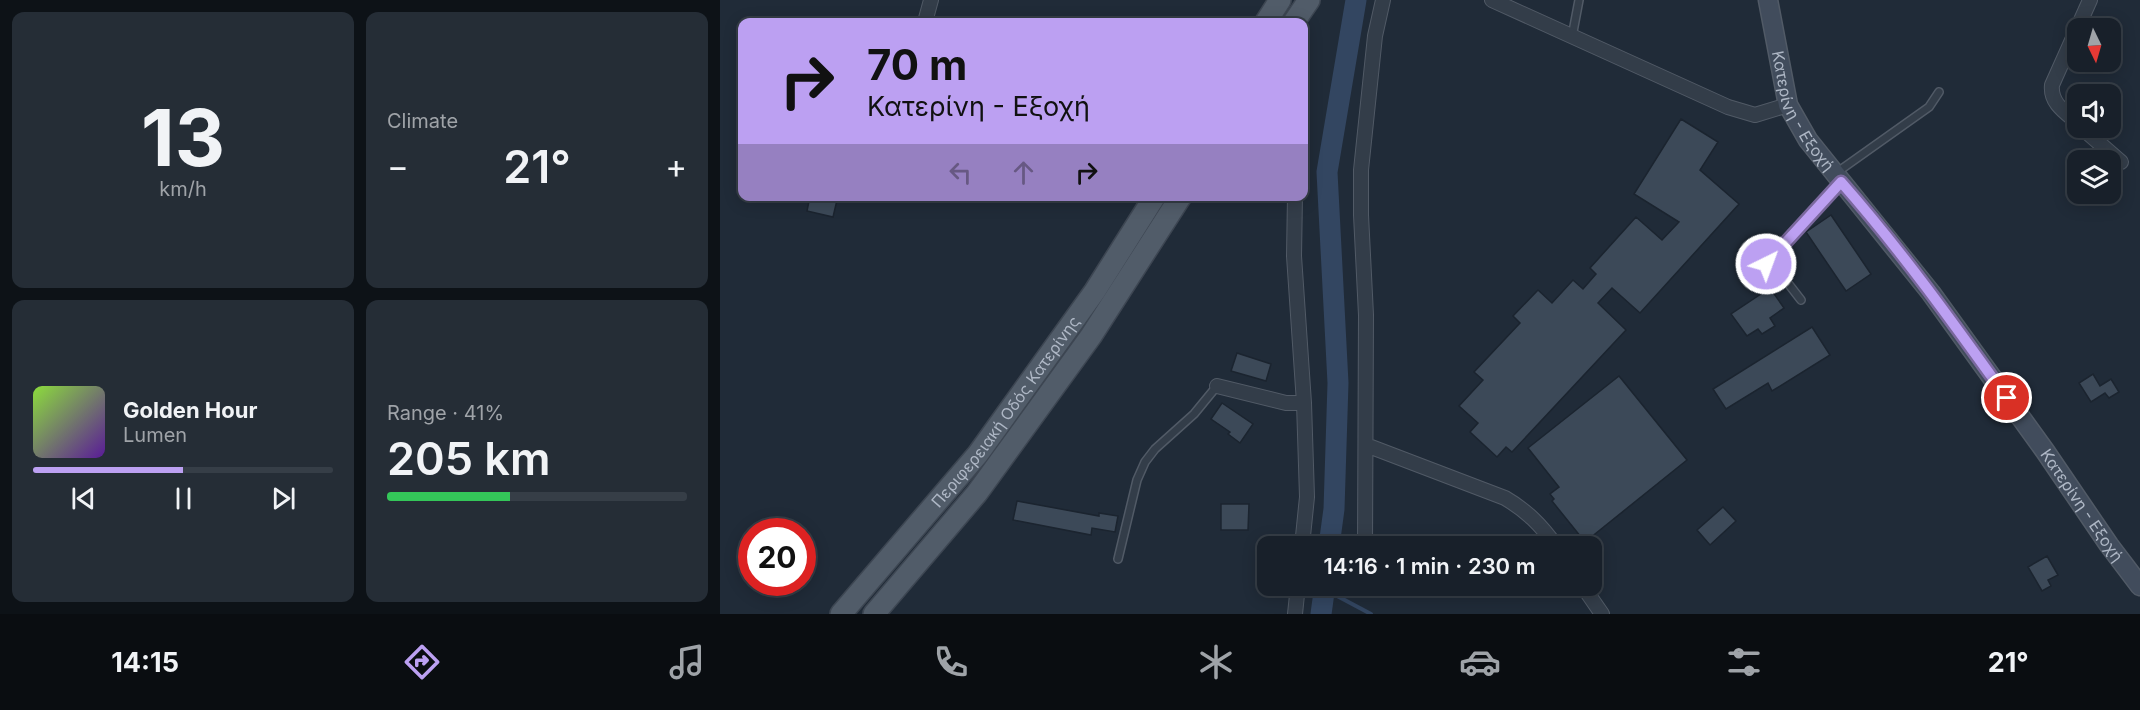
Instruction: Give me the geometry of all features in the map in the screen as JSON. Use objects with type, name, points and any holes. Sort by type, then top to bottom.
[{"type":"main road","points":[[1269,18],[1280,0]]},
{"type":"main road","points":[[1297,18],[1309,0]]},
{"type":"main road","name":"Κατερίνη - Εξοχή","points":[[1768,0],[1788,105],[1808,140],[1931,293],[2140,586]]},
{"type":"main road","name":"Περιφερειακή Οδός Κατερίνης","points":[[841,614],[978,454],[1095,291],[1152,201]]},
{"type":"main road","name":"Περιφερειακή Οδός Κατερίνης","points":[[874,614],[977,493],[1091,336],[1178,201]]},
{"type":"street","points":[[926,18],[931,0]]},
{"type":"street","points":[[1365,536],[1366,315],[1361,170],[1375,36],[1383,0]]},
{"type":"street","points":[[1492,0],[1728,107],[1755,115],[1788,105]]},
{"type":"street","points":[[2067,114],[2060,109],[2051,94],[2052,85],[2091,0]]},
{"type":"street","points":[[2093,138],[2107,150]]},
{"type":"street","points":[[1295,201],[1294,256],[1304,403],[1307,497],[1303,536]]},
{"type":"street","points":[[1217,386],[1286,403],[1304,403]]},
{"type":"street","points":[[1366,445],[1505,498],[1524,509],[1548,536]]},
{"type":"street","points":[[1295,614],[1297,596]]},
{"type":"street","points":[[1590,596],[1602,614]]},
{"type":"lane","points":[[1572,37],[1579,0]]},
{"type":"lane","points":[[1801,300],[1768,262],[1838,178],[1929,107],[1939,92]]},
{"type":"lane","points":[[1118,559],[1137,480],[1144,462],[1155,448],[1194,414],[1217,386]]},
{"type":"building","points":[[1681,119],[1718,142],[1700,170],[1739,204],[1640,313],[1612,288],[1598,303],[1626,330],[1512,452],[1506,447],[1497,457],[1470,432],[1478,423],[1459,406],[1483,380],[1474,372],[1520,323],[1513,316],[1538,290],[1552,303],[1573,280],[1583,289],[1596,274],[1590,268],[1636,217],[1662,240],[1679,222],[1634,194]]},
{"type":"building","points":[[809,201],[837,201],[833,217],[807,211]]},
{"type":"building","points":[[1831,215],[1871,274],[1846,291],[1806,232]]},
{"type":"building","points":[[1770,288],[1784,308],[1770,318],[1775,326],[1762,334],[1758,329],[1747,336],[1731,314]]},
{"type":"building","points":[[1812,327],[1830,355],[1772,391],[1768,383],[1726,409],[1713,389]]},
{"type":"building","points":[[1237,353],[1271,364],[1266,381],[1231,371]]},
{"type":"building","points":[[2093,374],[2100,386],[2111,379],[2119,392],[2109,398],[2105,393],[2091,402],[2079,383]]},
{"type":"building","points":[[1619,376],[1687,460],[1592,536],[1580,536],[1552,501],[1554,499],[1550,494],[1559,487],[1528,448]]},
{"type":"building","points":[[1222,403],[1253,424],[1240,443],[1228,434],[1230,432],[1211,419]]},
{"type":"building","points":[[1017,501],[1099,516],[1099,513],[1118,516],[1115,532],[1092,528],[1091,535],[1013,520]]},
{"type":"building","points":[[1221,504],[1249,504],[1248,530],[1221,530]]},
{"type":"building","points":[[1723,507],[1736,521],[1710,545],[1697,530]]},
{"type":"building","points":[[2047,556],[2058,575],[2048,580],[2051,586],[2042,591],[2028,567]]},
{"type":"waterway","points":[[1330,536],[1334,509],[1338,383],[1327,172],[1356,0]]},
{"type":"waterway","points":[[1321,614],[1323,596]]},
{"type":"waterway","points":[[1337,596],[1371,614]]},
{"type":"route","points":[[1766,264],[1841,182],[1867,211],[1931,293],[2007,398]]}]
